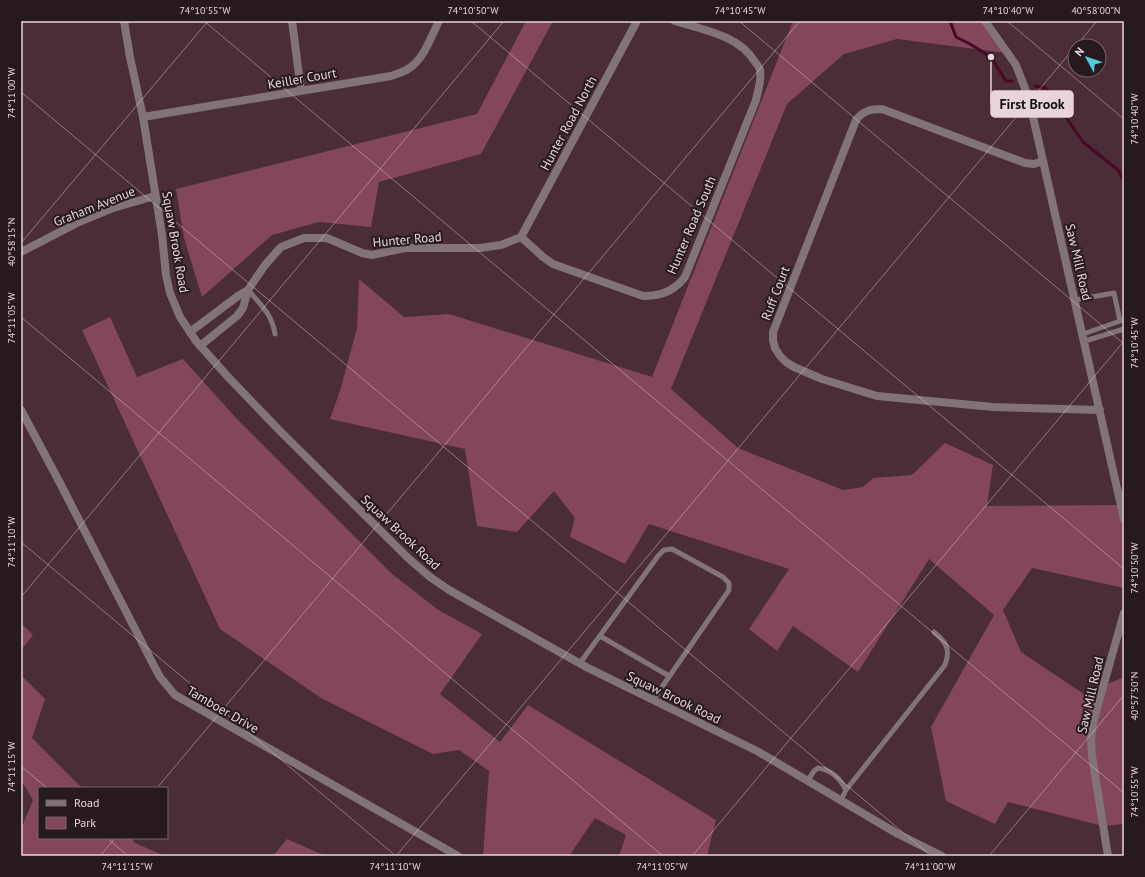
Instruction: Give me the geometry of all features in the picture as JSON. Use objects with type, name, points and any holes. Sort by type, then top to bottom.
[{"type":"street","name":"Squaw Brook Road","points":[[124,21],[143,117],[162,235],[166,275],[170,293],[180,317],[200,346],[279,430],[380,531],[430,577],[471,603],[580,663],[757,751],[898,834],[942,856]]},
{"type":"street","points":[[292,21],[301,90]]},
{"type":"street","name":"Keiller Court","points":[[143,117],[390,76],[401,72],[415,63],[440,21]]},
{"type":"street","name":"Hunter Road North","points":[[521,236],[638,21]]},
{"type":"street","name":"Hunter Road South","points":[[521,236],[543,257],[554,264],[643,296],[655,296],[676,286],[685,277],[756,100],[761,81],[760,69],[752,56],[742,46],[732,40],[675,21]]},
{"type":"street","name":"Saw Mill Road","points":[[986,21],[1016,65],[1029,99],[1124,519]]},
{"type":"street","name":"Ruff Court","points":[[1043,161],[1034,164],[1025,163],[882,109],[873,109],[861,114],[856,120],[773,332],[773,340],[775,348],[780,356],[794,367],[822,379],[877,396],[993,407],[1100,410]]},
{"type":"street","name":"Graham Avenue","points":[[21,252],[79,222],[113,208],[155,196]]},
{"type":"street","name":"Hunter Road","points":[[200,346],[237,316],[243,308],[248,290],[264,265],[281,247],[304,238],[327,238],[362,253],[372,255],[405,248],[480,248],[501,245],[521,236]]},
{"type":"street","name":"Hunter Road","points":[[190,332],[248,290]]},
{"type":"street","name":"Tamboer Drive","points":[[21,410],[152,664],[160,677],[175,695],[458,856]]},
{"type":"street","name":"Saw Mill Road","points":[[1108,856],[1092,756],[1091,739],[1093,723],[1124,613]]},
{"type":"lane","points":[[248,290],[268,313],[273,323],[275,334]]},
{"type":"lane","points":[[1075,300],[1114,293],[1120,321],[1084,338]]},
{"type":"lane","points":[[1084,338],[1124,329]]},
{"type":"lane","points":[[580,663],[658,556],[664,550],[672,549],[723,577],[729,583],[729,590],[653,700]]},
{"type":"lane","points":[[841,800],[846,790],[945,665],[948,656],[948,648],[942,638],[934,632]]},
{"type":"lane","points":[[600,636],[669,676]]},
{"type":"lane","points":[[808,780],[818,768],[822,769],[836,775],[843,783],[846,790]]},
{"type":"green space","points":[[526,21],[553,21],[481,154],[379,182],[371,227],[319,222],[272,235],[202,297],[184,238],[176,189],[477,114]]},
{"type":"green space","points":[[793,21],[982,21],[1006,53],[897,39],[844,54],[787,104],[671,389],[738,448],[843,490],[863,487],[873,478],[912,475],[945,443],[993,465],[987,506],[1122,505],[1124,528],[1124,588],[1032,568],[1003,610],[1021,652],[1084,694],[1124,677],[1124,824],[1103,826],[1008,802],[995,824],[946,801],[931,727],[994,615],[929,559],[858,672],[793,626],[777,651],[749,629],[789,569],[649,524],[625,564],[570,537],[575,518],[554,491],[517,532],[477,526],[465,449],[330,419],[340,391],[357,328],[359,279],[404,317],[449,314],[652,377]]},
{"type":"green space","points":[[110,317],[137,377],[183,359],[237,419],[391,573],[437,609],[482,634],[440,694],[500,742],[528,705],[716,820],[707,856],[619,856],[626,835],[595,818],[569,856],[483,856],[489,771],[459,750],[433,754],[321,698],[220,629],[82,330]]},
{"type":"green space","points":[[21,623],[33,635],[21,650]]},
{"type":"green space","points":[[21,675],[45,699],[32,738],[81,787],[38,787],[38,839],[132,839],[135,843],[165,856],[21,856],[21,827],[33,800],[21,780]]},
{"type":"green space","points":[[287,839],[326,856],[273,856]]},
{"type":"waterway","points":[[950,21],[956,37],[991,57],[1006,81],[1012,81]]},
{"type":"waterway","points":[[1035,86],[1046,88],[1083,142],[1118,170],[1124,181]]},
{"type":"place","name":"First Brook","points":[[991,57]]}]
